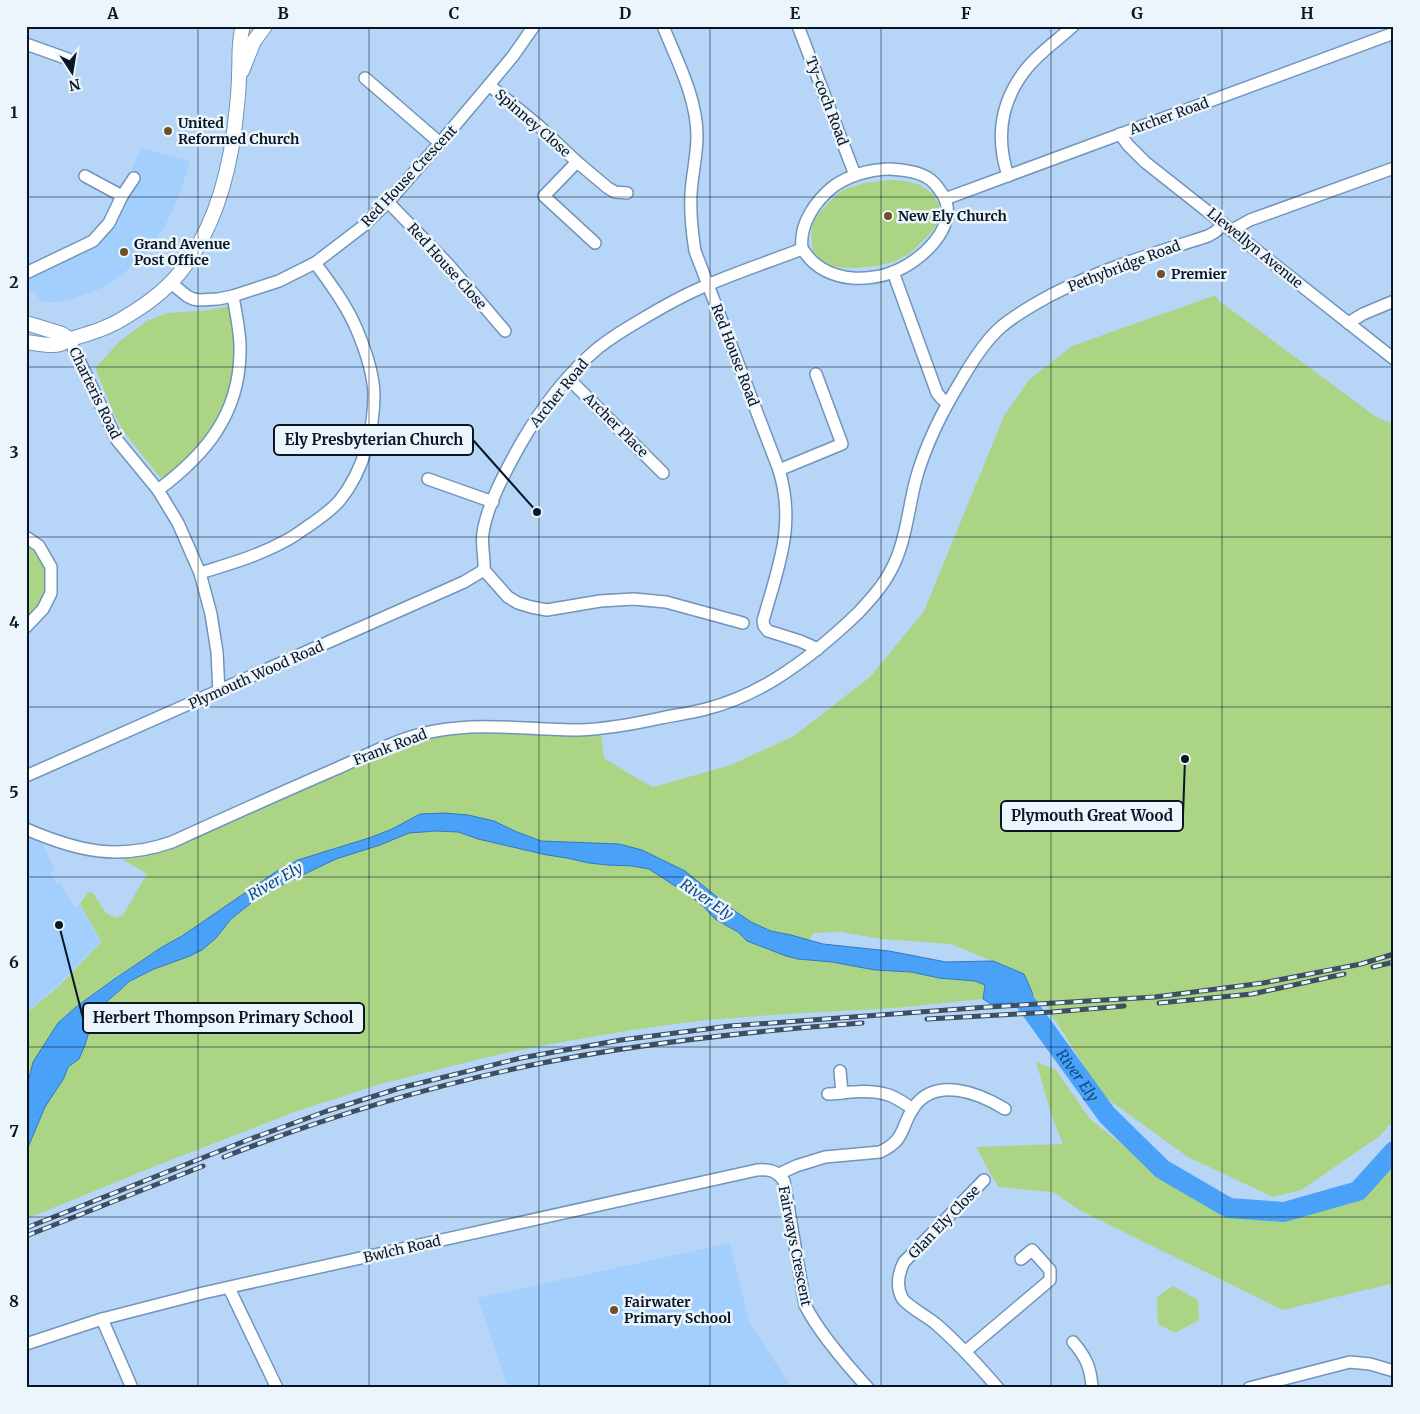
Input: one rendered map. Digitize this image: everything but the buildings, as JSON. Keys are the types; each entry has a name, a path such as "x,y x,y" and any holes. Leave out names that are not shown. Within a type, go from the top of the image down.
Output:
{"street":[{"path":"26,342 60,344 69,339 97,331 123,319 148,303 171,283 193,254 210,221 226,177 234,136 239,79 240,36 243,26"},
{"path":"239,79 254,41 264,26"},
{"name":"Red House Crescent","path":"171,283 187,296 200,300 218,299 233,296 279,280 315,263 362,228 388,202 489,85 534,26"},
{"name":"Red House Road","path":"663,26 686,82 693,108 697,136 691,194 691,223 695,251 779,470 786,497 785,536 782,554 763,621 764,626 768,631 818,649"},
{"name":"Ty-coch Road","path":"798,26 855,175"},
{"path":"1008,176 1003,157 1001,137 1003,118 1008,100 1028,66 1073,26"},
{"name":"Archer Road","path":"945,199 1394,33"},
{"path":"26,44 68,59"},
{"path":"364,78 440,143"},
{"name":"Spinney Close","path":"489,85 550,136 577,162 615,192 627,193"},
{"name":"Llewellyn Avenue","path":"1120,134 1145,162 1394,359"},
{"name":"Spinney Close","path":"577,162 544,196 595,243"},
{"name":"Pethybridge Road","path":"818,649 838,632 882,586 891,570 901,544 916,479 928,443 948,402 974,359 999,329 1017,315 1077,281 1116,266 1208,236 1228,227 1394,168"},
{"path":"888,169 912,172 928,178 937,186 945,199 947,216 937,239 916,260 893,272 854,278 827,272 809,258 802,249 809,215 821,198 835,185 855,175 874,170 888,169"},
{"path":"84,176 122,196"},
{"path":"26,272 93,241 109,223 122,196 134,178"},
{"name":"Red House Close","path":"388,202 448,264 505,331"},
{"name":"Archer Road","path":"484,570 483,534 487,518 508,466 528,430 568,378 598,348 617,334 664,306 708,284 802,249"},
{"path":"200,573 264,552 287,540 325,514 351,484 365,454 371,427 374,392 371,373 349,312 315,263"},
{"path":"893,272 937,393 948,402"},
{"path":"158,490 188,467 199,454 219,427 230,404 236,383 240,352 238,322 233,296"},
{"path":"1348,323 1363,314 1394,301"},
{"path":"26,323 62,334 69,339"},
{"name":"Charteris Road","path":"69,339 117,440 158,490 178,523 200,573 211,614 217,652 219,692"},
{"path":"779,470 842,444 816,374"},
{"name":"Archer Place","path":"568,378 663,473"},
{"path":"428,479 493,502"},
{"path":"26,537 39,546 51,567 51,593 43,609 26,627"},
{"path":"484,570 508,597 518,603 531,607 547,610 600,601 634,599 666,602 743,623"},
{"name":"Plymouth Wood Road","path":"26,776 464,582 484,570"},
{"name":"Frank Road","path":"26,829 64,843 98,852 136,851 156,848 410,737 438,730 470,726 596,729 643,722 706,709 733,700 773,680 818,649"},
{"path":"840,1071 842,1093"},
{"path":"779,1174 796,1166 825,1157 885,1150 895,1143 902,1134 913,1109 921,1100 933,1092 946,1090 975,1094 1005,1108"},
{"path":"828,1094 883,1093 892,1096 913,1109"},
{"name":"Bwlch Road","path":"26,1344 102,1319 229,1288 756,1170 769,1169 779,1174"},
{"name":"Fairways Crescent","path":"779,1174 784,1181 787,1194 804,1305 837,1352 868,1388"},
{"name":"Glan Ely Close","path":"984,1180 904,1262 899,1273 898,1287 903,1300 934,1322 966,1352 998,1388"},
{"path":"966,1352 1050,1280 1050,1270 1032,1250 1021,1259"},
{"path":"229,1288 277,1388"},
{"path":"102,1319 132,1388"},
{"path":"1073,1342 1083,1353 1088,1364 1092,1375 1092,1388"},
{"path":"1249,1388 1350,1362 1370,1364 1394,1371"}],"shaded area":[{"path":"141,148 189,161 176,204 163,229 150,248 119,277 104,287 74,298 58,302 43,302 31,290 27,292 26,279 99,243 112,227 141,176 131,170"},
{"path":"26,833 41,839 54,870 51,873 57,884 60,883 75,907 80,905 100,942 58,985 26,1012"},
{"name":"Fairwater Primary School","path":"730,1243 749,1322 792,1388 508,1388 478,1298"}],"green space":[{"path":"890,180 906,181 920,185 933,194 939,205 936,226 909,254 895,261 877,266 856,268 834,267 823,262 813,251 811,236 813,221 829,202 843,190 864,183"},
{"path":"1216,295 1218,300 1375,416 1394,425 1394,1120 1380,1136 1301,1190 1273,1197 1188,1157 1102,1095 1044,1002 1034,1002 1024,974 951,944 881,939 840,932 814,933 809,940 771,931 751,922 709,891 660,859 642,850 541,841 494,821 420,814 372,837 298,860 277,871 182,936 113,979 58,1023 33,1062 26,1090 26,1013 59,986 101,942 80,904 88,892 93,893 106,913 116,918 123,915 147,874 112,853 136,851 429,732 575,730 577,737 601,734 604,758 653,787 731,765 794,736 870,677 924,611 1004,416 1029,380 1072,346"},
{"path":"230,306 235,339 234,368 228,398 213,427 188,459 164,480 124,432 114,414 96,370 97,366 120,341 147,321 167,313 210,310"},
{"path":"26,542 42,558 48,574 45,598 26,623"},
{"path":"458,832 478,839 589,863 649,869 689,895 715,919 738,932 747,941 798,959 975,981 985,985 983,999 896,1008 706,1020 632,1030 488,1057 381,1084 297,1111 26,1219 26,1152 45,1107 64,1078 68,1067 79,1059 94,1015 103,1005 131,981 154,969 202,950 216,938 231,919 271,890 336,859 380,845 409,833"},
{"path":"1036,1062 1056,1070 1090,1119 1128,1149 1172,1179 1213,1198 1252,1220 1285,1221 1320,1204 1345,1200 1394,1160 1394,1283 1283,1310 1081,1211 1053,1192 998,1187 976,1147 1063,1144 1052,1117"},
{"path":"1173,1286 1198,1300 1199,1320 1175,1333 1158,1324 1157,1297"}],"water":[{"path":"420,814 468,815 494,821 541,841 619,844 642,850 685,871 732,909 751,922 771,931 823,944 889,951 946,962 993,961 1024,974 1034,1002 991,1004 983,999 985,985 975,981 939,978 911,972 875,970 786,956 747,941 738,932 715,919 689,895 649,869 589,863 547,855 478,839 458,832 409,833 380,845 336,859 271,890 231,919 216,938 202,950 154,969 130,981 94,1015 79,1059 68,1067 64,1078 45,1107 26,1152 26,1090 33,1062 58,1023 76,1007 113,980 182,936 277,871 298,860 372,837"}],"waterway":[{"name":"River Ely","path":"1010,981 1107,1115 1162,1169 1229,1208 1284,1212 1358,1191 1394,1151"}],"railway":[{"path":"26,1228 250,1139 327,1111 400,1088 521,1058 621,1040 730,1026 1155,997 1263,983 1361,964 1394,954"},
{"path":"1373,967 1394,962"},
{"path":"1159,1003 1252,994 1344,974"},
{"path":"927,1019 1124,1006"},
{"path":"224,1157 299,1129 415,1093 532,1065 614,1050 696,1039 862,1023"},
{"path":"26,1236 203,1166"}],"place":[{"name":"United Reformed Church","path":"168,131"},
{"name":"New Ely Church","path":"888,216"},
{"name":"Grand Avenue Post Office","path":"124,252"},
{"name":"Premier","path":"1161,274"},
{"name":"Ely Presbyterian Church","path":"537,512"},
{"name":"Plymouth Great Wood","path":"1185,759"},
{"name":"Herbert Thompson Primary School","path":"59,925"},
{"name":"Fairwater Primary School","path":"614,1310"}]}
